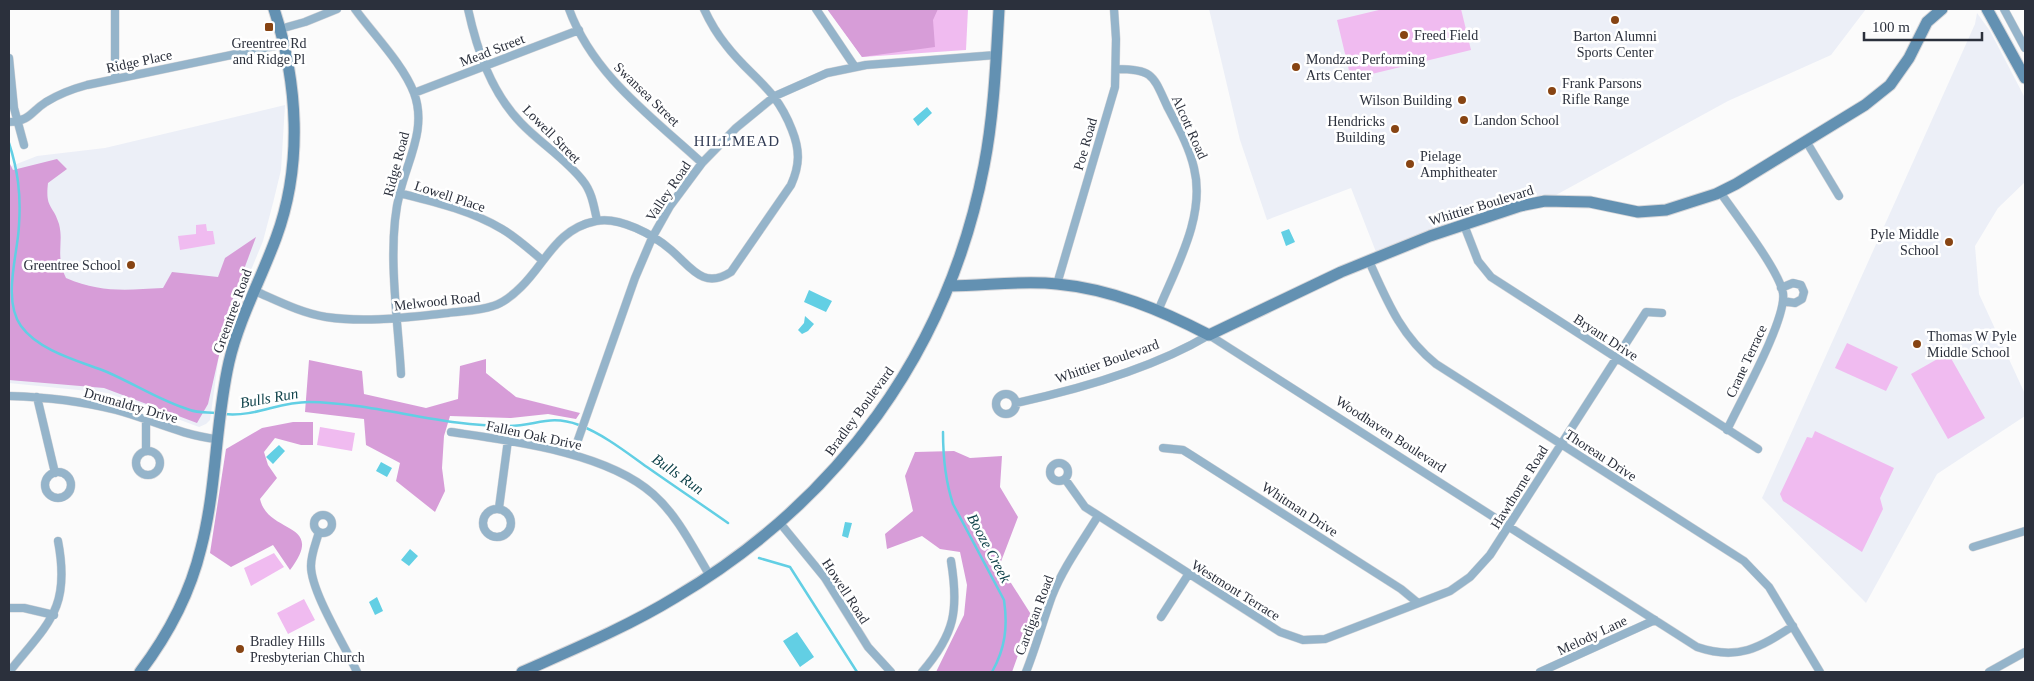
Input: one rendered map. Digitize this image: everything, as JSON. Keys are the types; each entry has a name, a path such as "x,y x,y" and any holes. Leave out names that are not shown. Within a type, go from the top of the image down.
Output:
{"street":[{"path":"115,9 115,78"},
{"name":"Greentree Road","path":"140,672 177,614 197,565 208,511 221,406 233,347 282,219 293,163 294,119 284,44 274,9"},
{"path":"280,29 305,22 337,9"},
{"name":"Ridge Road","path":"355,9 406,77 414,93 419,125 399,193 394,245 401,374"},
{"name":"Lowell Street","path":"468,9 484,67 520,122 583,181 592,198 597,220"},
{"name":"Swansea Street","path":"569,9 593,56 614,83 702,163"},
{"name":"Melwood Road","path":"255,291 291,307 326,316 361,320 398,318 492,306 504,301 522,286 542,260 572,231 597,220 621,221 670,249 701,277 717,278 731,272 791,185 796,173 799,155 785,112 775,96 727,46 704,9"},
{"path":"816,9 855,66"},
{"name":"Bradley Boulevard","path":"522,672 642,616 710,576 780,523 834,470 876,418 916,355 949,286 969,227 984,167 992,109 999,9"},
{"name":"Poe Road","path":"1057,284 1115,87 1114,9"},
{"name":"Whittier Boulevard","path":"1016,404 1095,382 1168,356 1230,324 1369,261 1464,225 1545,201 1590,202 1638,212 1666,210 1720,192 1865,105 1890,85 1909,58 1927,22 1942,9"},
{"path":"1987,9 2025,78"},
{"path":"2004,9 2025,48"},
{"name":"Mead Street","path":"414,93 579,30"},
{"name":"Ridge Place","path":"13,122 27,120 45,103 65,91 115,78 284,44"},
{"name":"Valley Road","path":"573,454 635,278 652,238 670,206 702,163 736,128 775,96 816,76 855,66 996,55"},
{"path":"9,58 13,122 24,145"},
{"name":"Alcott Road","path":"1116,69 1139,69 1153,77 1189,150 1195,169 1195,215 1158,311"},
{"path":"1806,141 1839,196"},
{"name":"Crane Terrace","path":"1720,192 1774,273 1781,288 1783,301 1780,318 1727,430"},
{"name":"Lowell Place","path":"399,193 478,216 503,230 542,260"},
{"name":"Bryant Drive","path":"1464,225 1478,261 1491,277 1758,449"},
{"name":"Thoreau Drive","path":"1369,261 1394,316 1419,351 1436,364 1744,561 1769,587 1820,672"},
{"path":"1781,288 1793,283 1800,285 1804,292 1802,299 1795,303 1783,301"},
{"name":"Woodhaven Boulevard","path":"949,286 1057,284 1107,293 1158,311 1208,336 1697,647 1726,653 1755,649 1793,626"},
{"name":"Hawthorne Road","path":"1418,603 1450,590 1470,577 1490,555 1646,312 1662,312"},
{"name":"Drumaldry Drive","path":"9,396 36,397 86,404 146,419 188,434 216,439"},
{"path":"36,397 55,473"},
{"path":"146,419 146,451"},
{"name":"Fallen Oak Drive","path":"451,432 508,440 573,454 628,477 654,495 673,516 710,576"},
{"path":"499,508 508,440"},
{"name":"Whitman Drive","path":"1163,448 1182,450 1191,455 1401,589 1418,603"},
{"name":"Westmont Terrace","path":"1065,479 1085,507 1188,575 1280,632 1303,640 1325,639 1418,603"},
{"name":"Cardigan Road","path":"1026,672 1037,645 1052,596 1066,568 1098,516"},
{"name":"Howell Road","path":"780,523 825,578 868,647 891,672"},
{"path":"319,532 312,556 312,578 318,596 357,672"},
{"path":"1973,547 2025,532"},
{"path":"9,672 54,615 59,603 62,583 62,562 58,541"},
{"path":"922,672 939,653 951,626 956,592 951,561"},
{"path":"1161,617 1188,575"},
{"path":"9,608 24,608 54,615"},
{"name":"Melody Lane","path":"1540,672 1654,620"},
{"path":"1989,672 2025,652"}],"shaded area":[{"path":"827,9 938,9 933,20 935,47 862,57"},
{"path":"828,9 968,9 966,50 862,57"},
{"name":"Landon School","path":"1209,9 1866,9 1831,55 1728,101 1545,201 1378,257 1351,188 1267,220 1240,140"},
{"name":"Freed Field","path":"1383,9 1461,9 1471,50 1351,79 1337,20"},
{"name":"Thomas W Pyle Middle School","path":"1977,13 1990,31 2025,98 2025,182 1998,208 1975,246 1979,294 2025,394 2025,416 1937,474 1866,603 1762,498 1975,24"},
{"name":"Greentree School","path":"285,105 281,170 263,241 228,326 219,355 210,420 199,427 108,393 9,383 9,167 37,156 105,148"},
{"path":"57,159 67,169 48,183 47,191 50,206 59,224 61,237 60,256 66,278 91,286 125,290 163,288 172,272 218,277 225,258 256,237 230,307 208,404 197,423 104,388 9,380 9,162 13,170"},
{"path":"206,224 207,231 213,231 215,244 180,250 178,236 196,234 196,225"},
{"path":"1847,343 1898,367 1886,391 1835,368"},
{"path":"1948,353 1985,418 1948,439 1911,374"},
{"path":"486,359 486,373 516,397 580,413 576,419 548,414 511,418 450,416 444,436 442,468 445,491 435,512 396,481 400,463 366,445 364,419 305,412 309,360 362,371 364,394 426,408 458,399 460,366"},
{"path":"293,422 313,422 313,445 301,445 275,438 264,452 268,465 277,478 260,499 265,510 273,518 299,535 302,543 300,554 290,570 273,545 231,567 210,553 226,449 262,428"},
{"path":"320,427 355,433 352,451 317,445"},
{"path":"1815,431 1894,468 1880,498 1883,509 1862,552 1783,501 1780,494 1807,437 1812,438"},
{"path":"954,451 970,458 1002,456 1000,487 1018,517 997,572 1011,583 1032,616 1012,672 936,672 964,615 967,585 960,552 940,549 922,536 887,549 885,534 913,511 905,476 915,452"},
{"path":"274,553 284,567 251,586 244,568"},
{"path":"304,599 315,620 288,634 277,613"}],"water":[{"path":"927,107 932,113 918,126 913,119"},
{"path":"1289,229 1295,242 1286,246 1281,232"},
{"path":"809,290 832,301 826,312 804,302"},
{"path":"805,316 814,324 808,331 802,334 798,330 804,323"},
{"path":"279,445 285,451 273,464 266,457"},
{"path":"381,462 392,468 387,477 376,471"},
{"path":"845,522 852,523 848,538 842,536"},
{"path":"410,549 418,556 409,566 401,560"},
{"path":"377,597 383,611 375,615 369,602"},
{"path":"797,632 814,657 800,667 783,641"}],"waterway":[{"name":"Bulls Run","path":"9,143 17,173 20,203 12,290 15,315 21,326 38,342 60,354 107,372 179,406 196,412 216,413"},
{"name":"Bulls Run","path":"224,414 257,412 287,404 309,402 359,406 459,423 484,425 519,426 551,420 568,422 579,425 606,438 728,523"},
{"name":"Booze Creek","path":"943,432 945,468 953,504 1004,600 1006,619 1003,646 992,672"},
{"name":"Bulls Run","path":"759,558 790,567 857,672"}],"place":[{"name":"Barton Alumni Sports Center","path":"1615,20"},
{"name":"Greentree Rd and Ridge Pl","path":"269,27"},
{"name":"Freed Field","path":"1404,35"},
{"name":"Mondzac Performing Arts Center","path":"1296,67"},
{"name":"Frank Parsons Rifle Range","path":"1552,91"},
{"name":"Wilson Building","path":"1462,100"},
{"name":"Landon School","path":"1464,120"},
{"name":"Hendricks Building","path":"1395,129"},
{"name":"Pielage Amphitheater","path":"1410,164"},
{"name":"Pyle Middle School","path":"1949,242"},
{"name":"Greentree School","path":"131,265"},
{"name":"Thomas W Pyle Middle School","path":"1917,344"},
{"name":"Bradley Hills Presbyterian Church","path":"240,649"}],"district":[{"name":"HILLMEAD","path":"737,141"}]}
